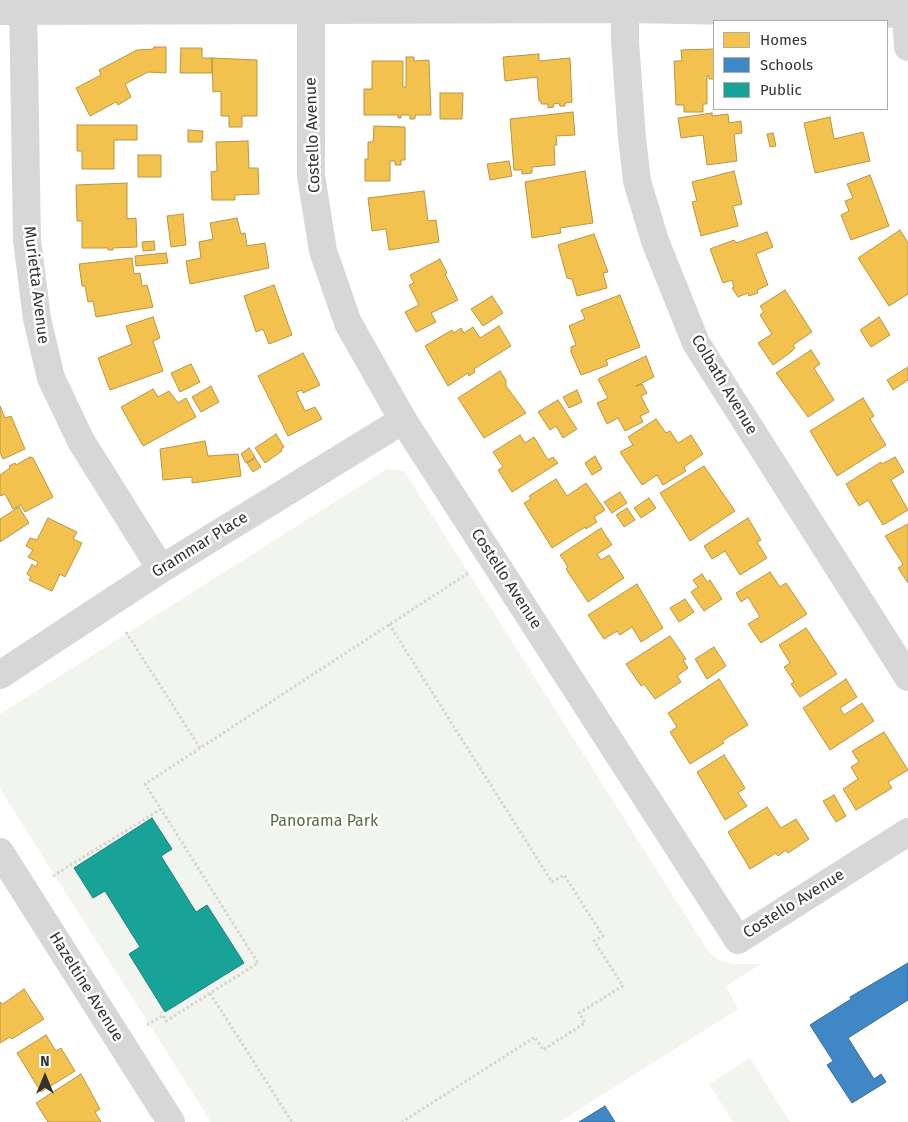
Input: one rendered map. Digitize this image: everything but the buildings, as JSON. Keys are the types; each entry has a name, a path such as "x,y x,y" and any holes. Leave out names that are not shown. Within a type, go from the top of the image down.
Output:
{"street":[{"path":"16,7 625,4 906,10 908,47"},
{"name":"Colbath Avenue","path":"625,4 624,41 637,181 654,241 696,343 908,677"},
{"name":"Costello Avenue","path":"311,5 311,176 323,251 348,323 403,420 738,940 908,832"},
{"name":"Murietta Avenue","path":"16,7 27,240 36,319 49,370 81,441 161,569"},
{"name":"Grammar Place","path":"0,675 161,569 403,420"},
{"name":"Hazeltine Avenue","path":"0,852 171,1122"}],"path":[{"path":"147,1025 163,1015 166,1020 258,963 145,784 470,572"},
{"path":"389,624 552,882 564,875 603,936 594,941 622,986 579,1013 585,1023 544,1050 535,1037 402,1122"},
{"path":"126,632 200,748"},
{"path":"53,876 161,809"},
{"path":"210,993 292,1122"}],"green space":[{"name":"Panorama Park","path":"387,469 404,471 710,954 719,960 732,964 761,964 726,986 738,1009 559,1122 211,1122 0,789 0,714"},
{"path":"750,1058 790,1122 733,1122 709,1084"}]}
